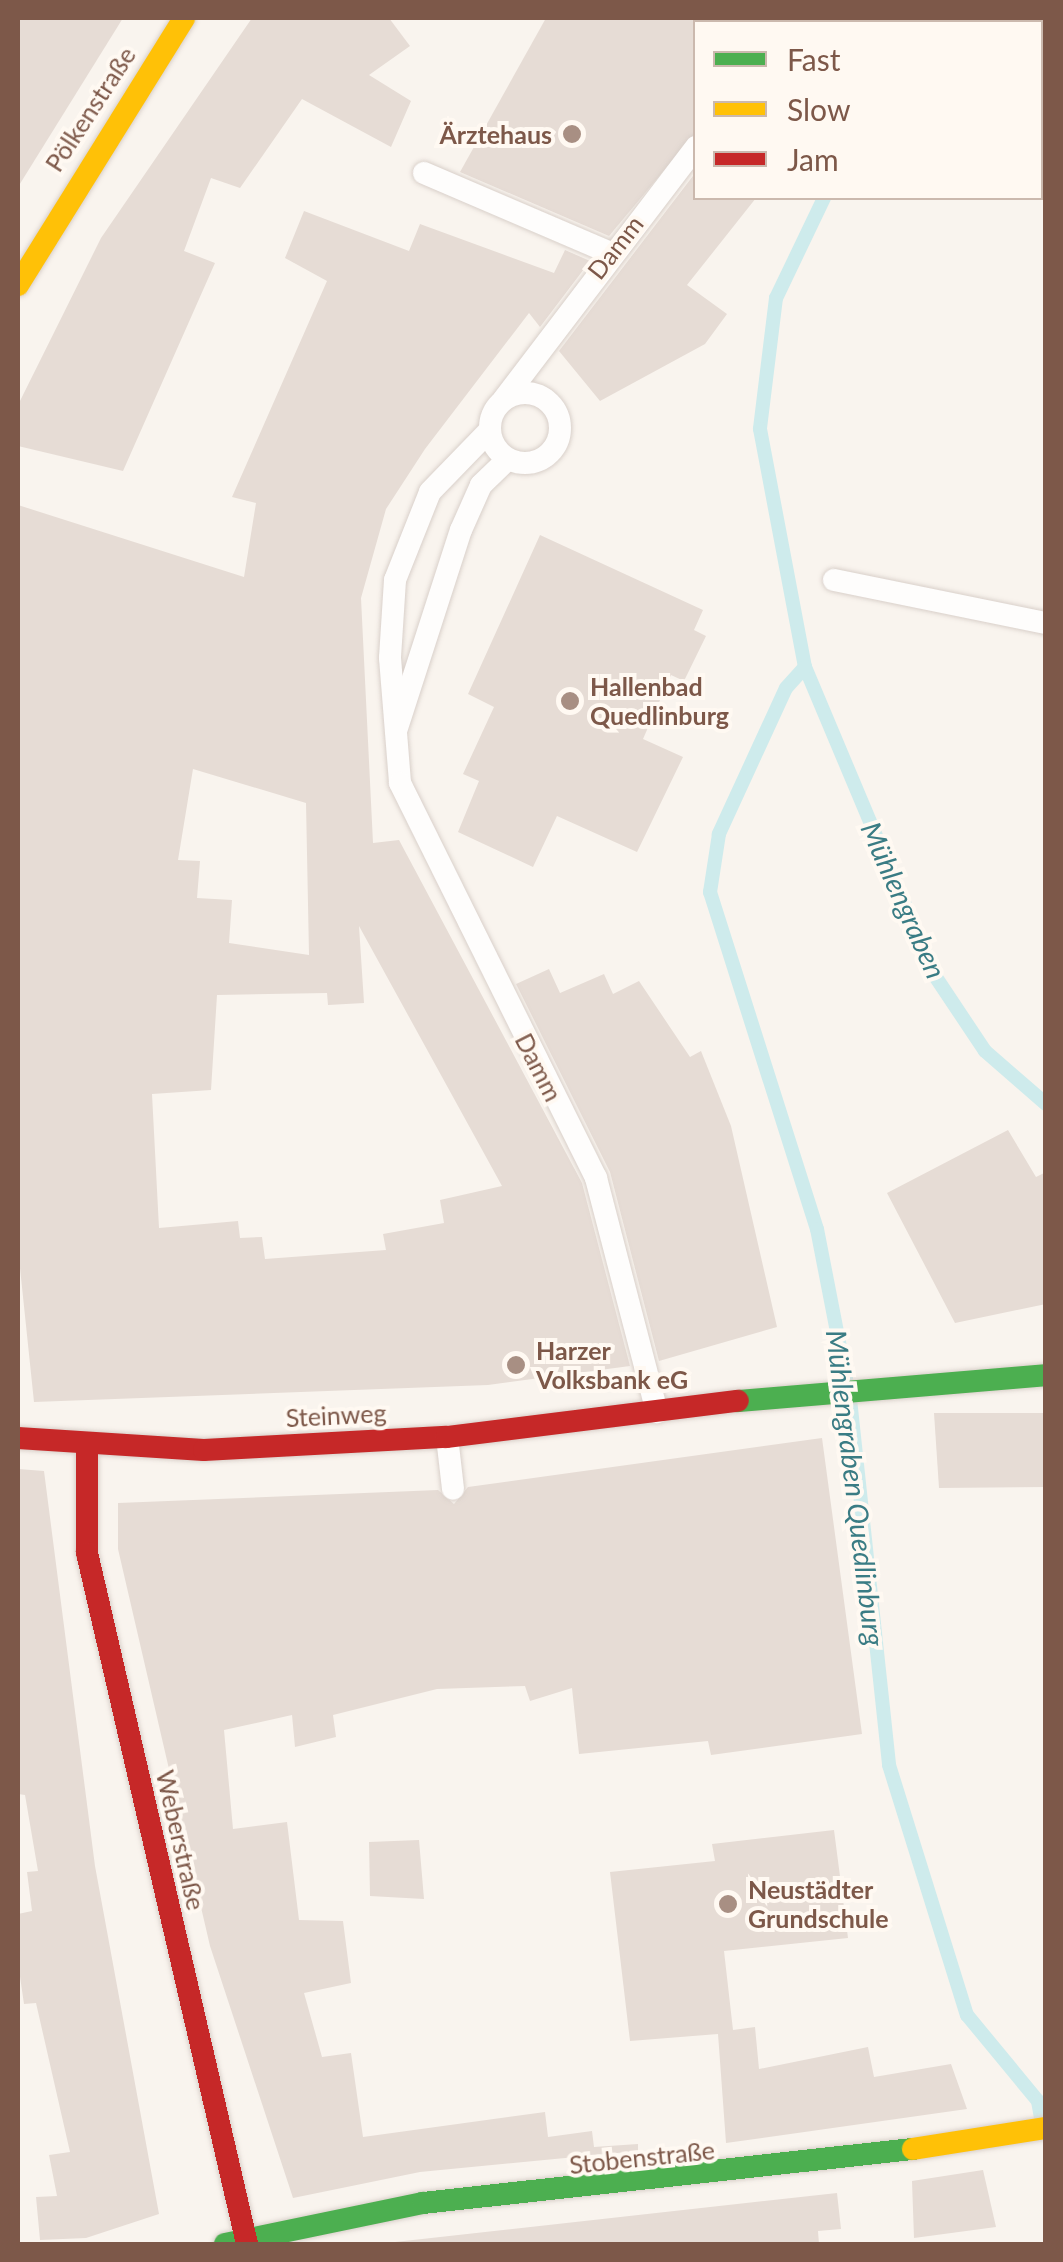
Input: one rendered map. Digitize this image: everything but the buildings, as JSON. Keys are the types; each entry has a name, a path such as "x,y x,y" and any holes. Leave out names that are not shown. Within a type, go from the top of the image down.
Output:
{"street":[{"name":"Pölkenstraße","path":"18,285 184,18"},
{"name":"Steinweg","path":"18,1438 87,1446 204,1450 447,1437 819,1390 1046,1376"},
{"name":"Weberstraße","path":"87,1446 87,1553 239,2243"},
{"name":"Stobenstraße","path":"239,2243 423,2203 630,2187 1046,2128"}],"lane":[{"name":"Damm","path":"504,399 608,252 693,151"},
{"path":"424,172 608,252"},
{"path":"538,394 560,420 550,454 508,459 490,430 504,399 538,394"},
{"name":"Damm","path":"490,430 430,492 403,554 389,630 395,735 413,822 596,1178 657,1412"},
{"name":"Damm","path":"395,735 462,530 481,485 508,459"},
{"path":"834,580 1046,623"},
{"path":"447,1437 453,1489"}],"waterway":[{"name":"Mühlengraben","path":"823,200 776,298 760,429 805,667 935,976 985,1051 1046,1104"},
{"path":"805,667 786,688 719,834 710,892 817,1229 846,1378"},
{"name":"Mühlengraben Quedlinburg","path":"850,1399 889,1765 967,2015 1038,2101 1041,2118"}],"traffic: fast":[{"path":"738,1401 1046,1375"},
{"path":"225,2244 423,2203 913,2149"}],"traffic: slow":[{"path":"18,285 184,18"},
{"path":"913,2149 1046,2128"}],"traffic: jam":[{"path":"18,1438 204,1450 447,1437 738,1401"},
{"path":"87,1445 87,1553 247,2244"}],"place":[{"name":"Ärztehaus","path":"572,134"},
{"name":"Hallenbad Quedlinburg","path":"570,701"},
{"name":"Harzer Volksbank eG","path":"516,1365"},
{"name":"Neustädter Grundschule","path":"728,1904"}]}
